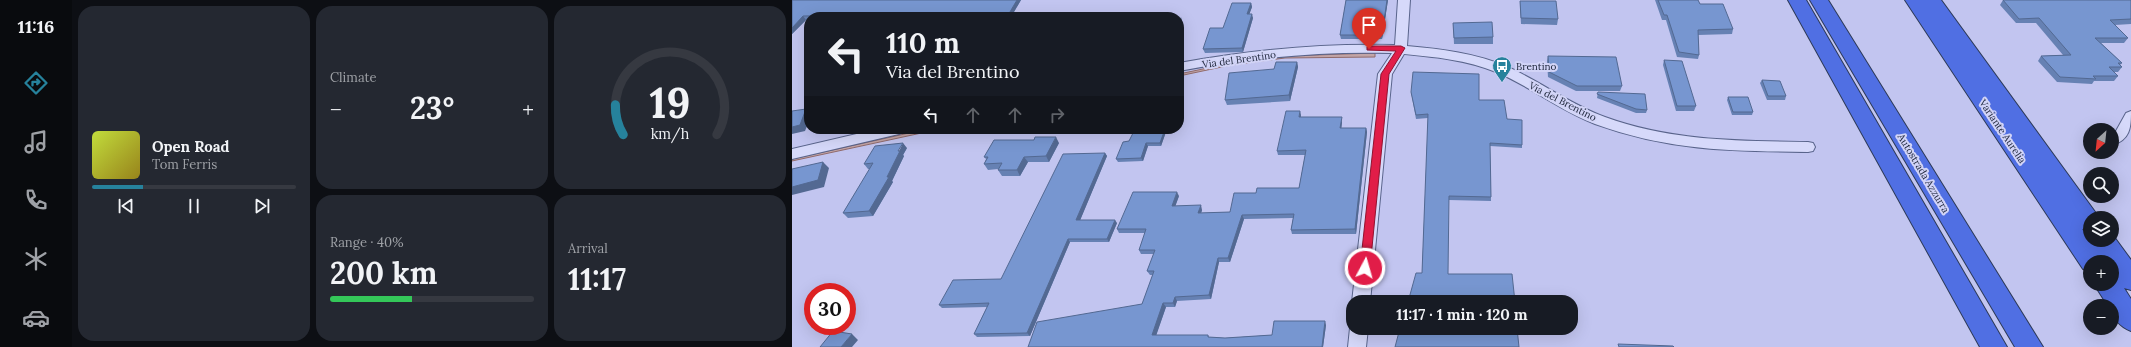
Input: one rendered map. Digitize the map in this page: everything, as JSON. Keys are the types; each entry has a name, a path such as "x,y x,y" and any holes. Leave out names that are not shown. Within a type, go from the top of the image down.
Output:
{"highway":[{"path":"1797,0 1994,347"},
{"name":"Autostrada Azzurra","path":"1818,0 2030,347"},
{"name":"Variante Aurelia","path":"1914,0 2087,255"},
{"name":"Variante Aurelia","path":"1932,0 2083,212"},
{"path":"2108,247 2131,280"},
{"path":"2112,291 2131,320"}],"street":[{"path":"1362,295 1385,74 1401,48 1404,0"},
{"name":"Via del Brentino","path":"1184,66 1277,53 1401,48 1468,58 1503,69 1542,92 1598,119 1646,135 1708,144 1808,147"},
{"path":"2119,135 2131,116"},
{"path":"792,154 877,134"},
{"path":"1357,347 1358,335"}],"shaded area":[{"path":"1375,53 1375,57 1285,58 1231,65 1184,75 1184,73 1236,62 1286,56"},
{"path":"904,134 917,134 792,161 792,159"}],"building":[{"path":"792,0 1017,0 1010,12 804,12 804,16 792,28"},
{"path":"1346,0 1387,0 1382,35 1340,35"},
{"path":"1658,0 1698,0 1700,4 1723,4 1733,29 1698,30 1699,55 1679,52 1667,15 1664,15"},
{"path":"2003,0 2131,0 2131,19 2110,20 2128,38 2095,38 2122,63 2118,63 2122,67 2109,67 2118,76 2093,76 2096,79 2060,77 2041,56 2071,55 2039,18 2019,19"},
{"path":"1520,1 1556,1 1558,19 1521,18"},
{"path":"1232,3 1251,3 1247,14 1252,14 1242,48 1203,49 1210,28 1223,28"},
{"path":"1492,22 1493,37 1454,38 1453,23"},
{"path":"1548,56 1616,57 1622,86 1577,86 1549,72"},
{"path":"1664,60 1682,61 1696,106 1677,106"},
{"path":"1276,62 1297,62 1289,95 1225,100 1229,73 1274,69"},
{"path":"1413,72 1479,74 1479,100 1504,100 1507,119 1522,120 1522,145 1490,143 1491,197 1449,196 1448,274 1512,274 1514,295 1410,295 1416,273 1422,273 1428,114 1416,115 1411,92"},
{"path":"1762,80 1780,81 1786,96 1768,96"},
{"path":"1598,92 1645,94 1647,110 1636,109 1597,94"},
{"path":"1728,97 1748,97 1753,112 1733,112"},
{"path":"804,109 804,114 800,125 792,127 792,111"},
{"path":"1286,111 1300,111 1299,117 1342,117 1340,128 1366,128 1355,229 1291,230 1294,214 1242,215 1228,258 1218,258 1209,295 1175,297 1173,303 1163,303 1152,335 1208,335 1208,337 1225,338 1272,335 1274,321 1325,321 1322,347 1028,347 1037,322 1142,304 1154,271 1147,271 1155,250 1139,250 1146,229 1117,229 1133,192 1177,192 1172,206 1201,205 1198,213 1230,212 1234,193 1256,193 1257,188 1299,188 1306,150 1277,151"},
{"path":"1132,134 1163,134 1160,143 1146,143 1141,158 1116,159 1123,142 1129,141"},
{"path":"1035,137 1056,137 1046,156 1024,157 1017,170 998,170 1002,163 984,164 988,157 984,157 994,140 1034,140"},
{"path":"903,143 887,177 889,177 869,211 843,213 873,163 864,164 875,146"},
{"path":"1105,153 1076,220 1115,220 1107,239 1068,239 1027,333 974,334 989,303 939,305 953,280 1001,279 1063,154"},
{"path":"823,162 818,180 792,187 792,169"},
{"path":"830,335 851,335 841,347 820,347"},
{"path":"1398,335 1518,335 1519,347 1395,347"},
{"path":"1618,344 1673,346 1674,347 1619,347"}],"place":[{"name":"Brentino","path":"1502,83"}],"route":[{"path":"1365,268 1385,74 1401,48 1369,49"}]}
